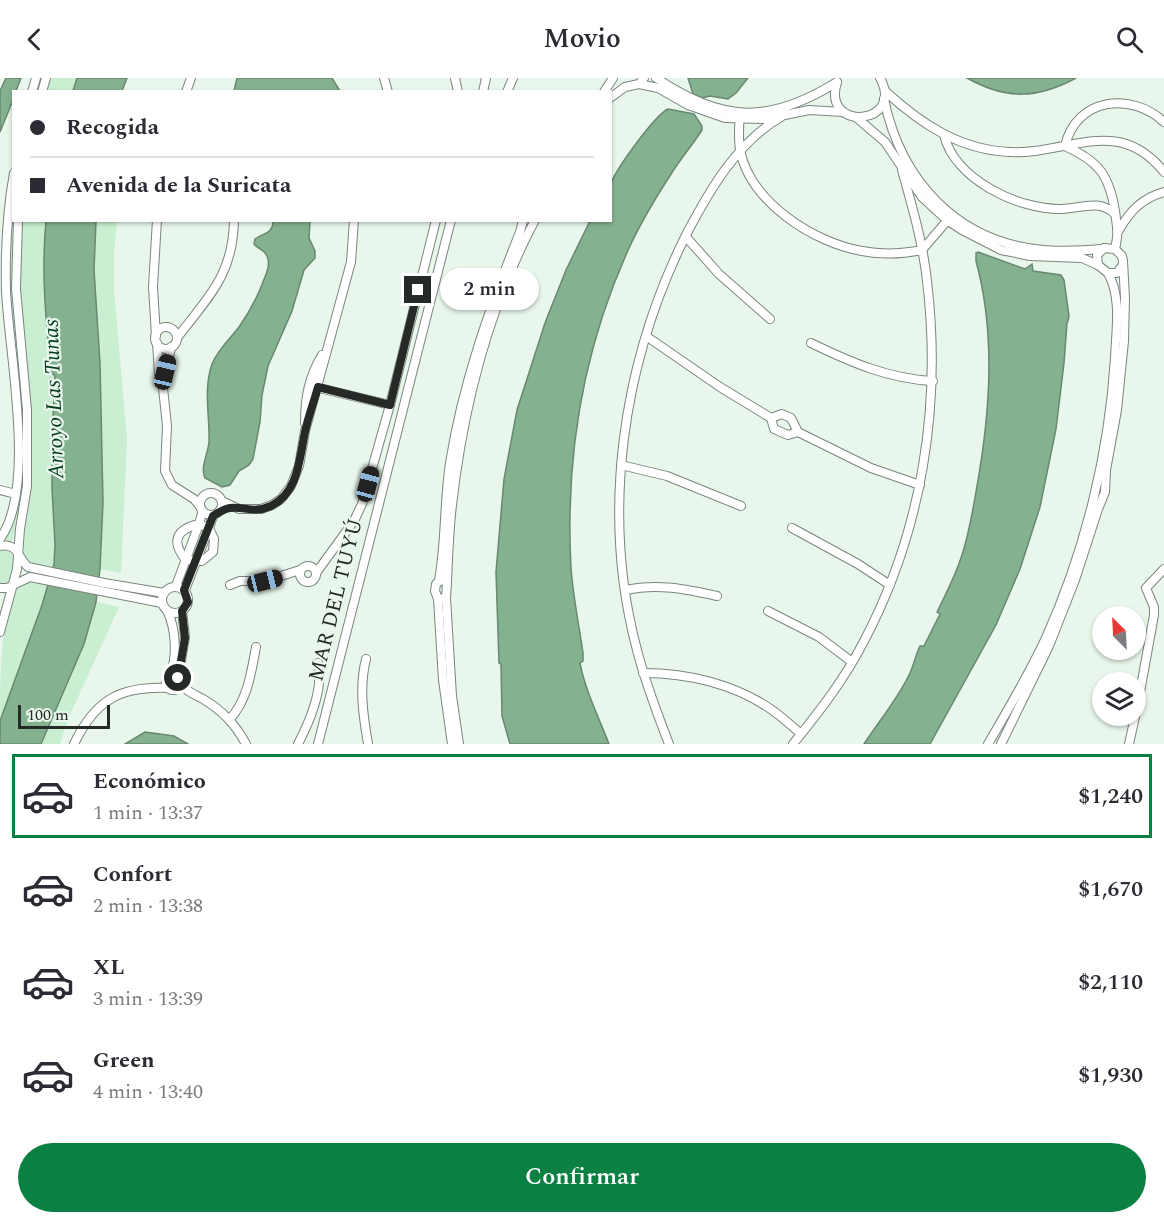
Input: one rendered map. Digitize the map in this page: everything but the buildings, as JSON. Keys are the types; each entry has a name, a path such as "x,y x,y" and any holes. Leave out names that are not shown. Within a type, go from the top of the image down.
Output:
{"street":[{"path":"606,90 615,78 625,87"},
{"path":"656,78 693,100 740,116 781,117 809,110 843,112 857,118 885,142 922,197 975,238 1001,250 1030,256 1082,258 1098,265 1108,273 1117,301 1120,341"},
{"path":"612,97 625,87 641,81 701,111 725,118 793,105 815,96 838,80"},
{"path":"838,80 835,98 843,112"},
{"path":"857,118 864,118 877,112 884,86"},
{"path":"884,86 916,118 944,135 977,147 1010,152 1042,150 1092,140 1121,143 1148,157 1164,172"},
{"path":"884,86 892,131 908,166 950,218 978,232 1027,248 1057,251 1104,248 1115,249 1122,256 1125,297 1105,492 1072,579 1002,742"},
{"path":"1065,146 1068,134 1075,123 1082,116 1103,105 1133,104 1150,111 1164,122"},
{"path":"740,116 740,150 754,181 764,195 807,232 861,251 898,254 922,250 950,218"},
{"path":"669,744 636,648 626,590 621,524 621,465 630,397 646,336 669,270 707,198 740,150 755,134 781,117"},
{"path":"944,135 952,152 966,169 992,190 1004,196 1033,205 1062,209 1094,205 1109,209 1115,214"},
{"path":"1065,146 1087,157 1099,168 1109,183 1119,230"},
{"path":"793,744 820,712 863,645 890,585 908,533 920,485 928,439 933,381 930,316 922,250 902,170"},
{"path":"0,539 10,520 16,494 18,432 6,289 8,222 12,189"},
{"path":"1115,249 1119,230 1127,216 1141,202 1164,192"},
{"path":"0,632 17,569 27,486 27,410 16,289 18,222"},
{"path":"157,222 154,316 159,374 163,388 167,426 165,471 172,485 187,494 201,509 216,514 232,507"},
{"path":"163,388 171,347 204,304 225,270 232,242 234,222"},
{"path":"187,494 203,496 214,494 232,507 249,510 272,505 287,493 296,477 305,431 351,262 355,222"},
{"path":"282,576 311,581 358,514 390,405 436,222"},
{"name":"MAR DEL TUYÚ","path":"318,744 449,222"},
{"path":"452,744 444,695 442,598 446,534 457,443 478,358 522,223 527,227 533,223"},
{"path":"508,271 533,223"},
{"path":"686,237 719,274 770,319"},
{"path":"1098,265 1097,255 1104,248"},
{"path":"1108,273 1117,273 1122,266"},
{"path":"154,316 175,332 177,338"},
{"path":"156,340 158,331 186,325"},
{"path":"646,336 720,387 771,418 774,429 779,432 788,435 798,432 871,468 920,485"},
{"path":"156,340 165,348 171,347"},
{"path":"811,343 845,360 897,378 933,381"},
{"path":"305,431 308,385 327,347"},
{"path":"308,385 390,405"},
{"path":"1072,579 1114,410"},
{"path":"771,418 776,415 787,415 794,421 798,432"},
{"path":"621,465 667,476 741,506"},
{"path":"1096,482 1106,481"},
{"path":"0,490 16,494"},
{"path":"1093,494 1097,499 1102,499"},
{"path":"176,586 199,524 203,496"},
{"path":"103,587 165,607 176,613 182,611 188,602 184,590 222,501"},
{"path":"199,524 209,528 214,539 213,552 208,558 195,562 186,560 177,547 177,539 185,528 199,524"},
{"path":"792,528 858,564 890,585"},
{"path":"0,546 8,544 18,552 28,567 43,575 103,587 164,593"},
{"path":"230,585 240,581 265,581 282,576 304,568 332,549"},
{"path":"304,568 314,568 316,573"},
{"path":"304,568 301,578 304,581"},
{"path":"1129,744 1154,615 1154,607 1146,588 1164,569"},
{"path":"0,588 30,577 43,575"},
{"path":"442,598 435,588 443,581"},
{"path":"173,682 174,644 164,593 176,586 184,590"},
{"path":"626,590 649,586 668,587 717,596"},
{"path":"173,682 185,642 182,611"},
{"path":"768,611 819,637 852,662"},
{"path":"174,644 185,642"},
{"path":"444,644 459,744"},
{"path":"230,719 239,710 244,698 256,647"},
{"path":"366,659 361,678 368,744"},
{"path":"988,744 1039,659"},
{"path":"298,744 308,725 315,698 320,677 318,663"},
{"path":"644,673 684,676 739,692 772,710 801,734"},
{"path":"74,744 83,724 100,706 130,690 151,688 162,683 173,682 211,704 230,719 246,744"},
{"path":"994,734 1001,736 1002,742"}],"shaded area":[{"path":"49,78 77,78 73,90 46,90"},
{"path":"12,222 15,222 14,311 24,404 24,491 12,541 2,539 13,518 22,462 10,298"},
{"path":"21,222 46,222 44,259 47,334 51,372 55,376 52,497 56,538 52,569 28,562 20,549 32,464 19,282"},
{"path":"96,222 117,222 114,290 127,439 121,573 100,569 103,502 100,363 94,270"},
{"path":"0,549 10,553 14,567 8,582 0,586"},
{"path":"34,580 49,583 0,721 2,653 9,604 14,588"},
{"path":"96,602 119,607 69,717 60,744 41,744 84,644"}],"water":[{"path":"6,78 21,78 16,90 12,90 12,102 0,132 0,91"},
{"path":"77,78 127,78 122,90 73,90"},
{"path":"237,78 332,78 339,90 234,90"},
{"path":"688,78 748,78 728,99 710,96 702,98 693,94"},
{"path":"967,78 1076,78 1048,90 1022,94 995,90"},
{"path":"668,109 694,114 702,130 645,217 614,285 589,363 581,403 571,485 571,568 583,653 583,661 580,663 589,694 609,744 510,744 502,716 496,572 504,479 517,410 545,323 566,270 590,222 612,222 612,181 645,132"},
{"name":"Arroyo Las Tunas","path":"46,222 96,222 94,270 100,363 103,502 100,569 96,602 84,644 41,744 0,744 0,721 42,605 54,564 52,440 55,376 51,372 47,334 44,259"},
{"path":"273,222 310,222 309,238 315,251 315,258 304,270 292,311 268,366 253,459 249,465 239,471 230,485 222,487 205,478 204,474 209,442 207,393 209,374 217,354 243,322 261,288 268,269 268,259 265,252 254,244 255,239 269,231"},
{"path":"978,252 1025,269 1032,264 1033,271 1061,275 1064,280 1069,316 1056,429 1040,507 1020,569 996,625 930,744 864,744 903,686 920,646 924,646 940,614 937,612 956,572 969,531 982,458 989,374 986,317 976,261"},
{"path":"145,732 174,736 188,744 125,744"}],"route":[{"path":"178,678 185,638 182,611 188,602 184,590 213,516 232,507 249,510 261,509 272,505 287,493 296,477 305,431 318,387 390,405 418,290"}]}
